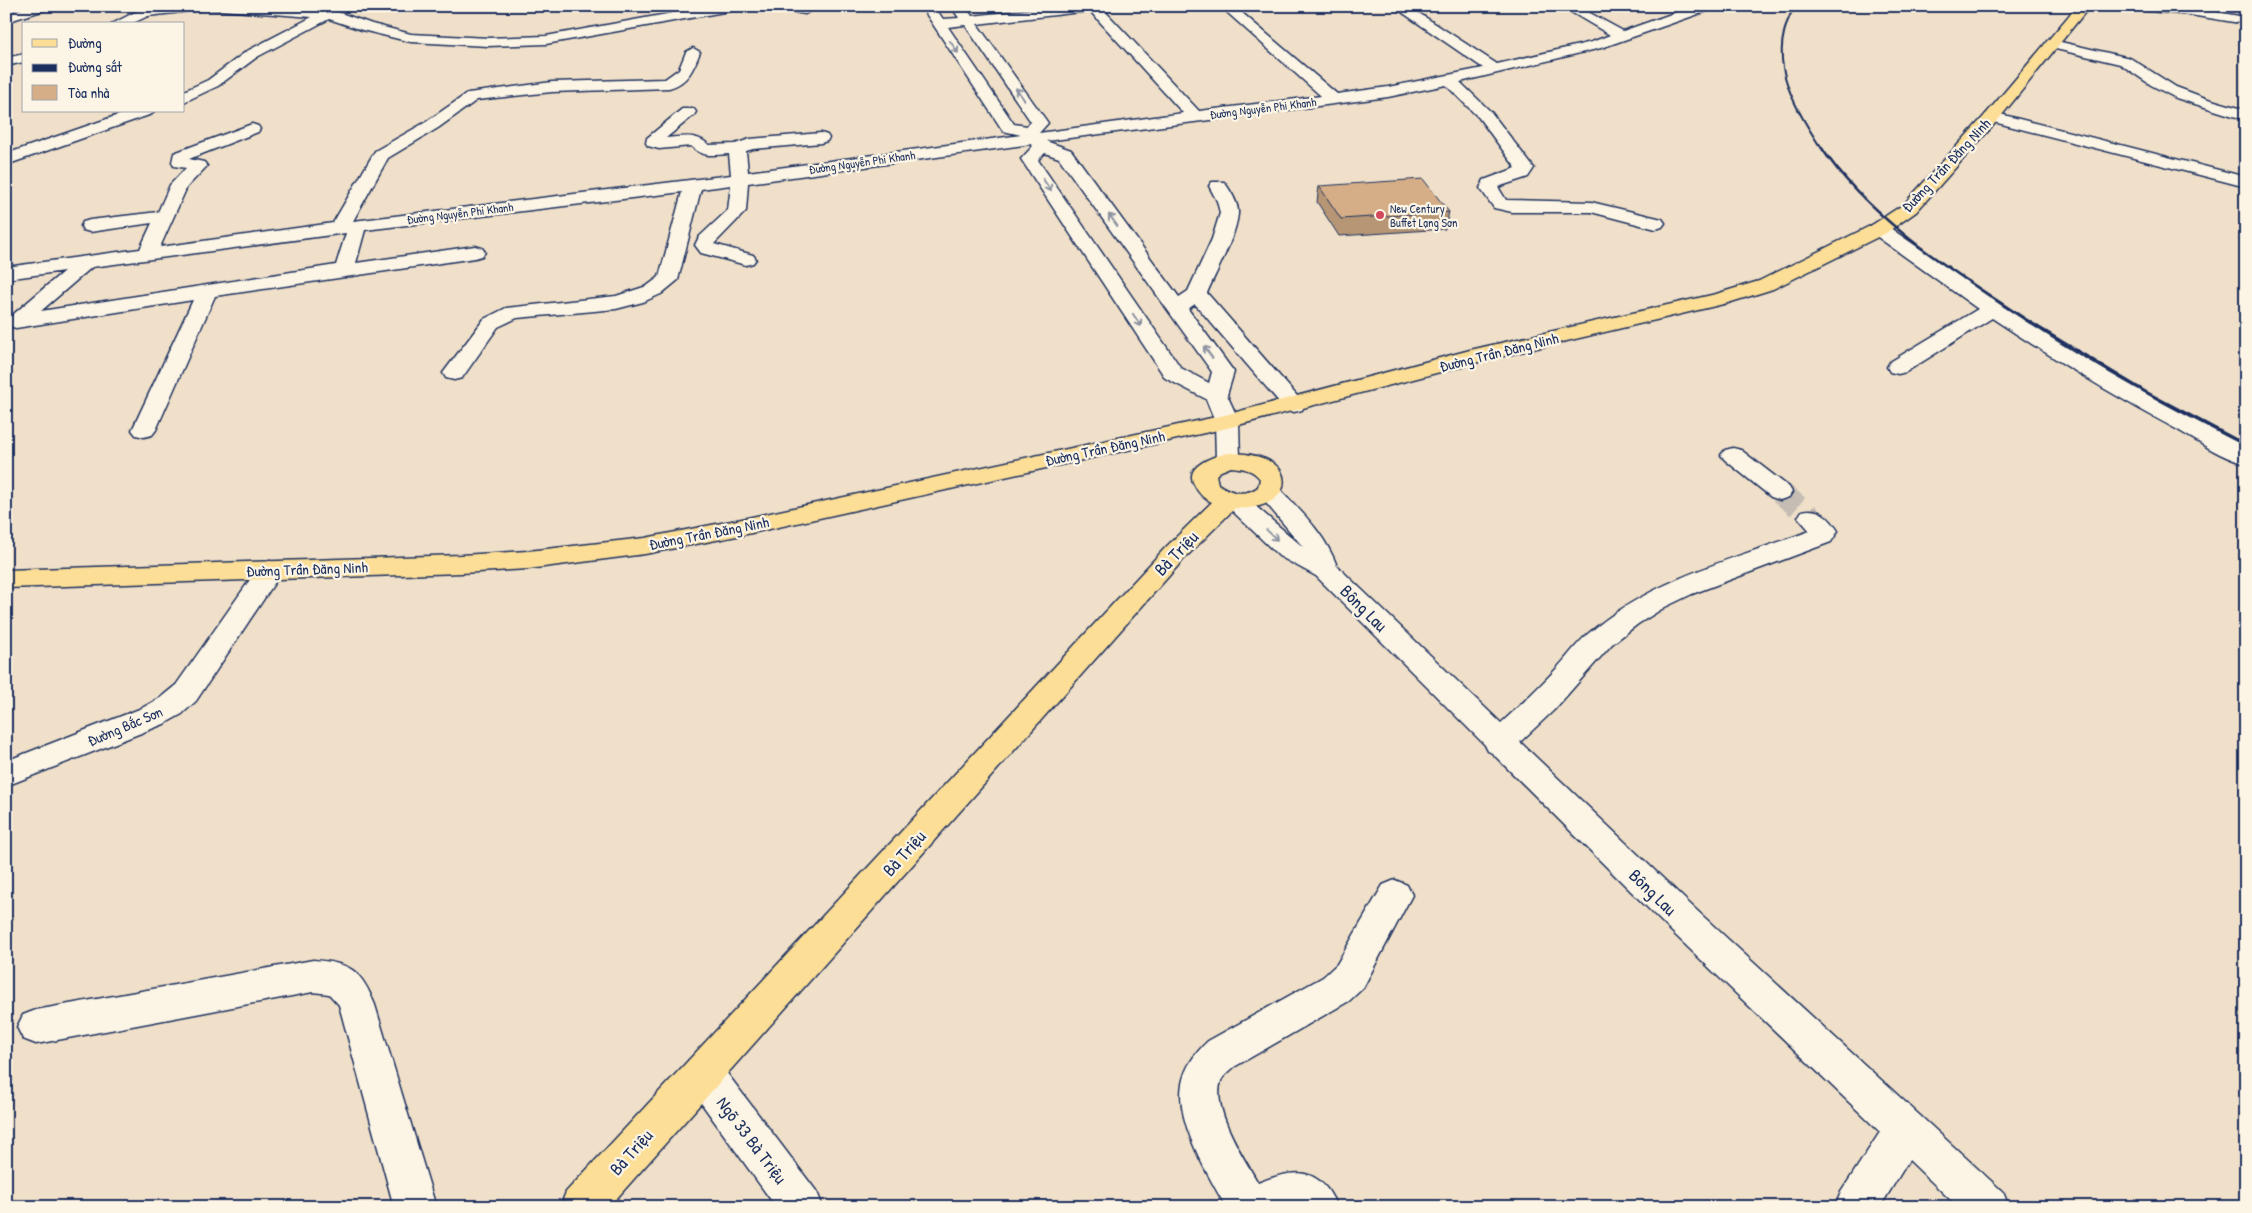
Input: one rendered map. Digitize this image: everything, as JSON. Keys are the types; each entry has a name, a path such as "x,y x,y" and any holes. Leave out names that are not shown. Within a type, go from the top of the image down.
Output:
{"main road":[{"name":"Đường Trần Đăng Ninh","path":"6,578 518,560 645,546 747,526 1227,421 1294,405 1478,355 1721,299 1766,285 1879,230 1910,208 1992,116 2084,6"},
{"path":"1228,460 1247,461 1263,467 1269,474 1272,482 1268,492 1264,496 1253,500 1232,501 1216,496 1207,490 1203,483 1203,475 1208,468 1217,463 1228,460"},
{"name":"Bà Triệu","path":"581,1207 1175,553 1232,501"}],"street":[{"path":"6,18 43,6"},
{"path":"123,22 146,9 204,6"},
{"path":"212,6 283,9 328,14 394,35 447,41 529,41 735,6"},
{"path":"185,97 213,83 243,60 328,14 350,6"},
{"path":"783,6 805,10"},
{"path":"927,6 1009,128 1065,154 1223,372 1216,395 1227,421 1228,460"},
{"path":"958,6 1040,123 1029,159 1173,373 1216,395"},
{"path":"1093,6 1195,116"},
{"path":"939,24 1098,6"},
{"path":"1226,6 1334,99"},
{"path":"1399,6 1495,69"},
{"path":"1567,6 1623,37"},
{"name":"Đường Nguyễn Phi Khanh","path":"6,273 1388,92 1449,80 1623,37 1708,6"},
{"path":"2140,6 2190,11 2242,21 2245,20 2245,16"},
{"path":"589,31 590,48"},
{"path":"2052,44 2130,63 2152,80 2175,92 2246,115"},
{"path":"344,270 348,227 356,202 381,155 432,125 469,98 488,93 524,89 673,81 686,71 693,52"},
{"path":"6,62 22,58"},
{"path":"1449,80 1485,115 1525,168 1522,173 1490,184 1489,188 1500,204 1512,207 1591,207 1656,223"},
{"path":"583,101 602,85"},
{"path":"6,160 143,112"},
{"path":"688,112 654,140 654,143 691,140 705,150 737,149 750,144 821,138"},
{"path":"1992,116 2246,182"},
{"path":"147,254 179,185 198,166 180,162 182,156 252,129"},
{"path":"737,149 740,178 737,211 704,245 708,248 746,259"},
{"path":"454,373 491,323 503,316 513,312 616,302 651,292 662,286 668,280 693,184"},
{"path":"1176,308 1197,294 1213,261 1229,213 1226,201 1218,186"},
{"path":"90,226 165,216"},
{"path":"1879,230 1992,309 2145,402 2246,457"},
{"path":"12,326 344,270 475,252"},
{"path":"12,326 85,263"},
{"path":"144,430 206,293"},
{"path":"1197,294 1294,405"},
{"path":"1898,367 1992,309"},
{"path":"1733,455 1780,492"},
{"path":"1268,492 1310,537 1326,570"},
{"path":"1232,501 1288,550 1326,570"},
{"path":"1499,742 1543,702 1602,637 1628,617 1654,600 1682,588 1822,536 1825,531 1823,527 1811,517"},
{"name":"Đường Bắc Sơn","path":"7,774 153,716 171,706 186,693 270,570"},
{"name":"Bông Lau","path":"1326,570 1680,918 1988,1207"},
{"path":"1249,1207 1204,1122 1200,1105 1201,1087 1207,1068 1221,1054 1336,989 1350,976 1395,894"},
{"path":"36,1027 314,976 342,981 352,991 357,1005 415,1207"},
{"name":"Ngõ 33 Bà Triệu","path":"703,1073 802,1207"},
{"path":"1856,1207 1904,1130"},
{"path":"1255,1207 1282,1192 1291,1191 1307,1196 1316,1207"}],"building":[{"path":"1423,179 1449,212 1341,219 1319,186"}],"tunnel":[{"path":"1780,492 1811,517"}],"railway":[{"path":"1795,6 1786,25 1782,43 1785,78 1799,112 1819,145"},
{"path":"1819,144 1863,198 1890,223 1918,246 2038,327"},
{"path":"2036,326 2144,391 2246,445"}],"place":[{"name":"New Century Buffet Lạng Sơn","path":"1380,215"}]}
